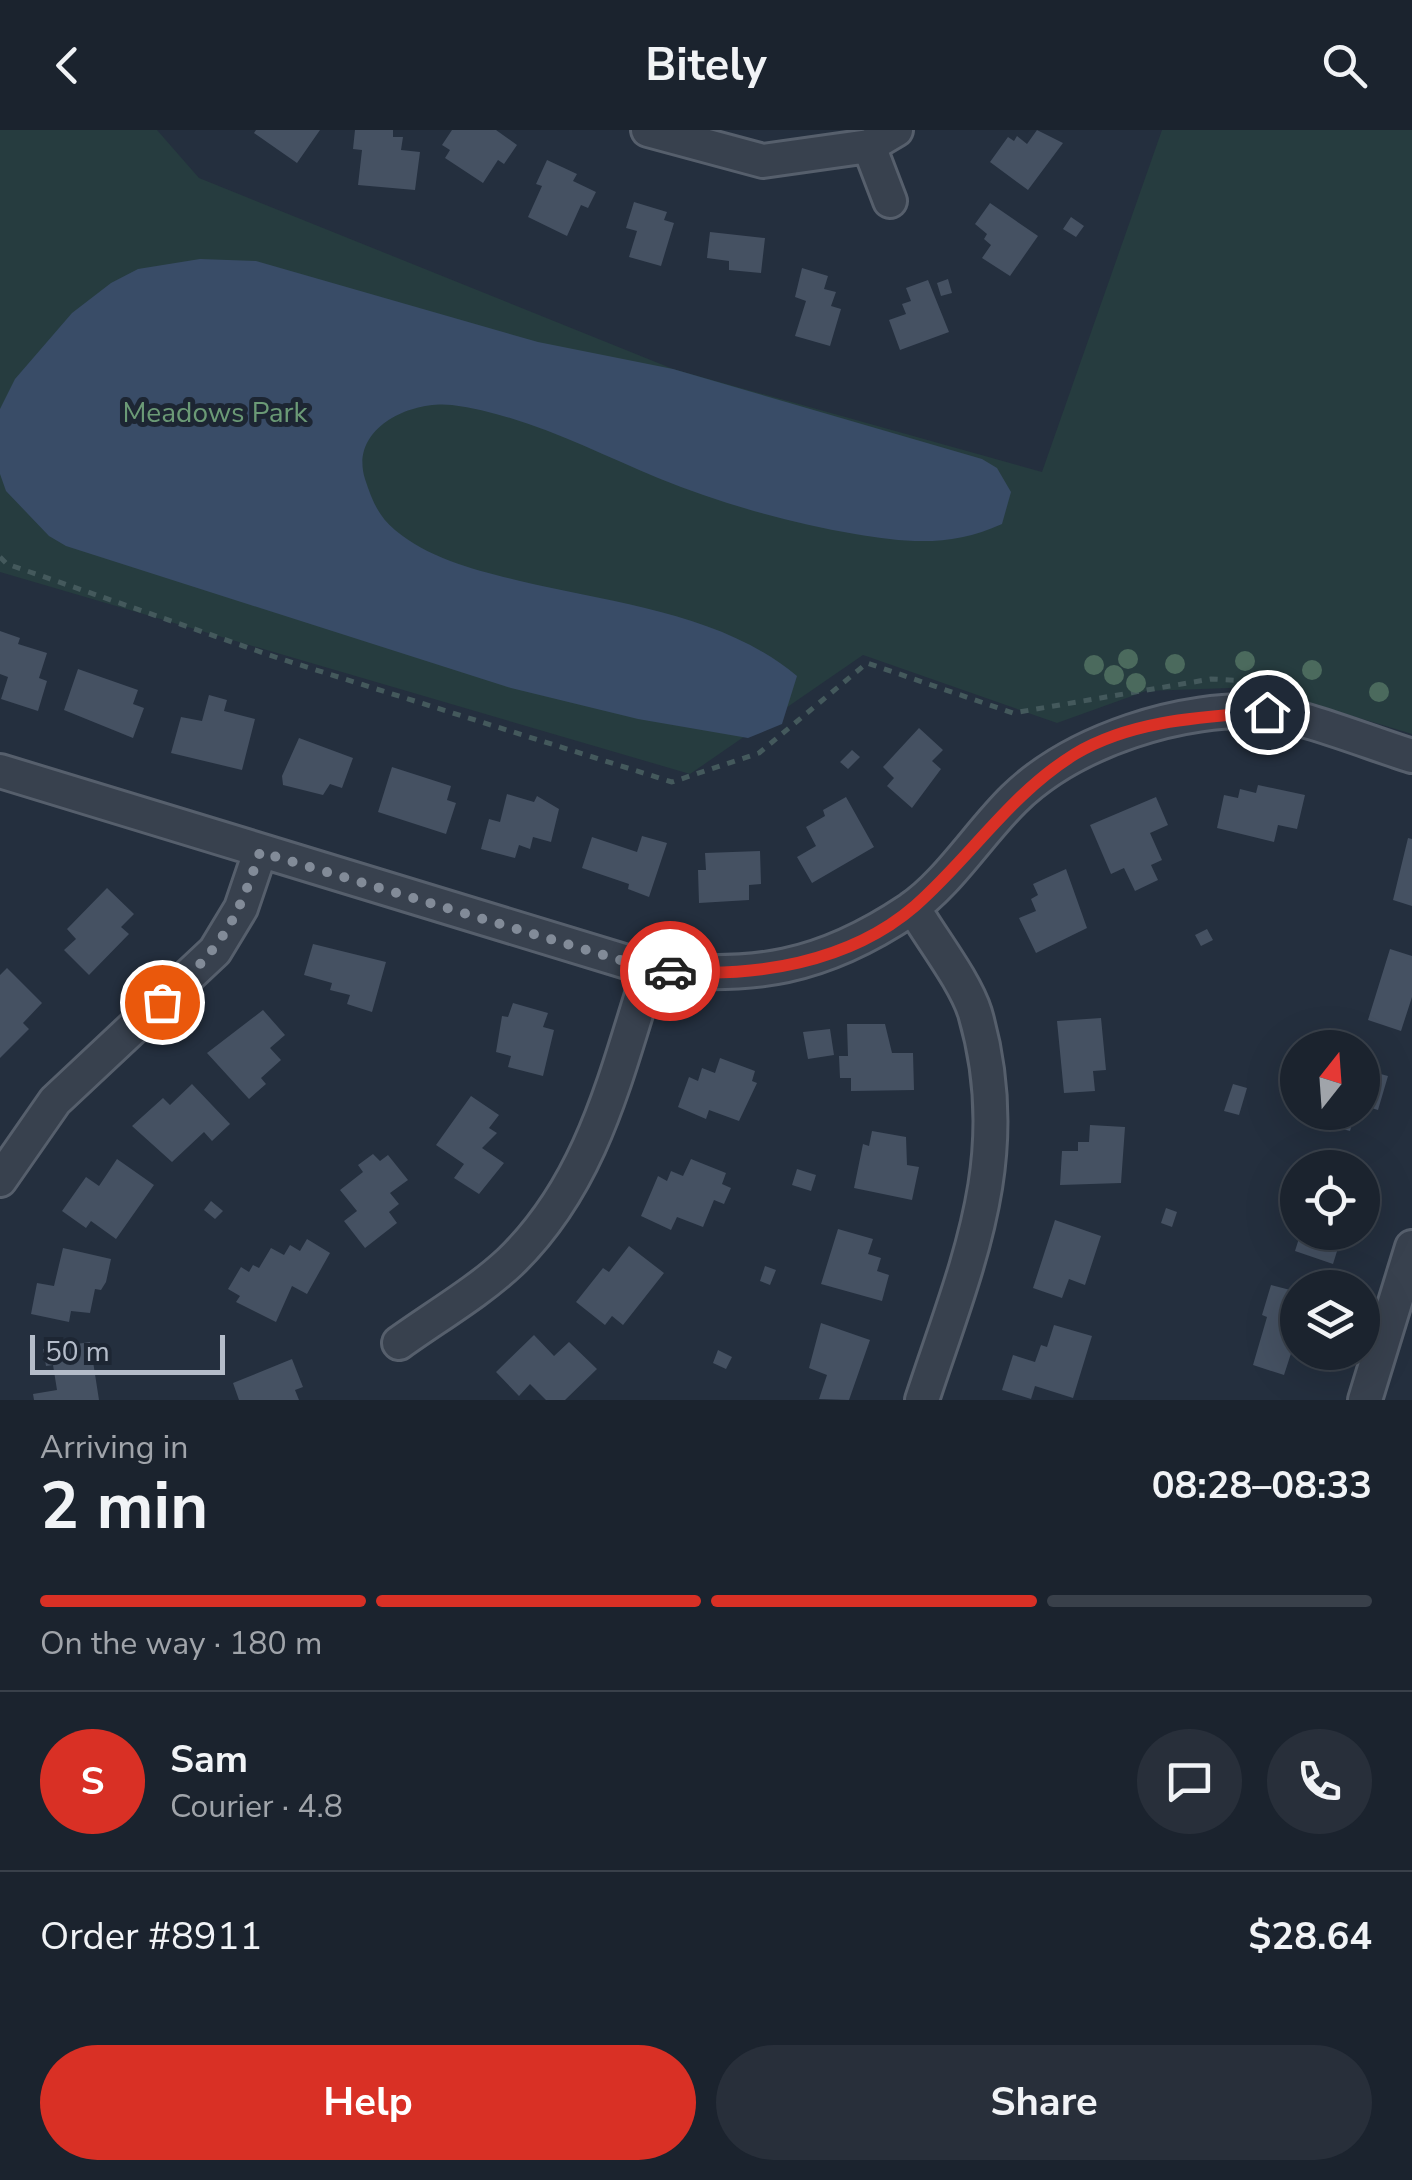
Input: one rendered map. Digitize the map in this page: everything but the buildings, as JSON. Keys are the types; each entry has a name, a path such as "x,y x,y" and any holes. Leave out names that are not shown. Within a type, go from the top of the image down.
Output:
{"street":[{"path":"648,130 764,161 882,138 890,201"},
{"path":"0,771 650,969 718,975 785,968 850,945 914,907 1016,796 1078,752 1170,719 1267,712 1412,756"},
{"path":"0,1180 55,1102 215,952 241,908 260,852"},
{"path":"914,907 974,1010 994,1126 982,1214 922,1400"},
{"path":"399,1343 509,1263 564,1200 597,1136 650,969"},
{"path":"1364,1400 1412,1247"}],"path":[{"path":"0,557 7,564 278,658 672,782 759,753 866,663 1013,713 1211,678 1263,680 1281,686"}],"green space":[{"name":"Meadows Park","path":"0,130 157,130 199,178 673,369 1042,472 1162,130 1412,130 1412,734 1257,687 1146,691 1057,723 863,655 690,774 0,572"}],"water":[{"path":"200,259 256,261 538,342 673,369 982,459 997,468 1011,492 1002,524 965,537 912,541 805,524 682,487 532,425 452,405 419,407 387,421 375,432 362,461 370,494 389,525 423,549 488,573 701,624 767,655 797,676 782,724 748,738 638,719 511,688 66,546 49,536 6,491 0,474 0,409 15,379 72,313 111,283 138,269"}],"way so far":[{"path":"162,1002 215,952 241,908 260,852 650,969 670,971"}],"route":[{"path":"670,971 718,975 785,968 850,945 914,907 1016,796 1078,752 1170,719 1267,712"}]}
